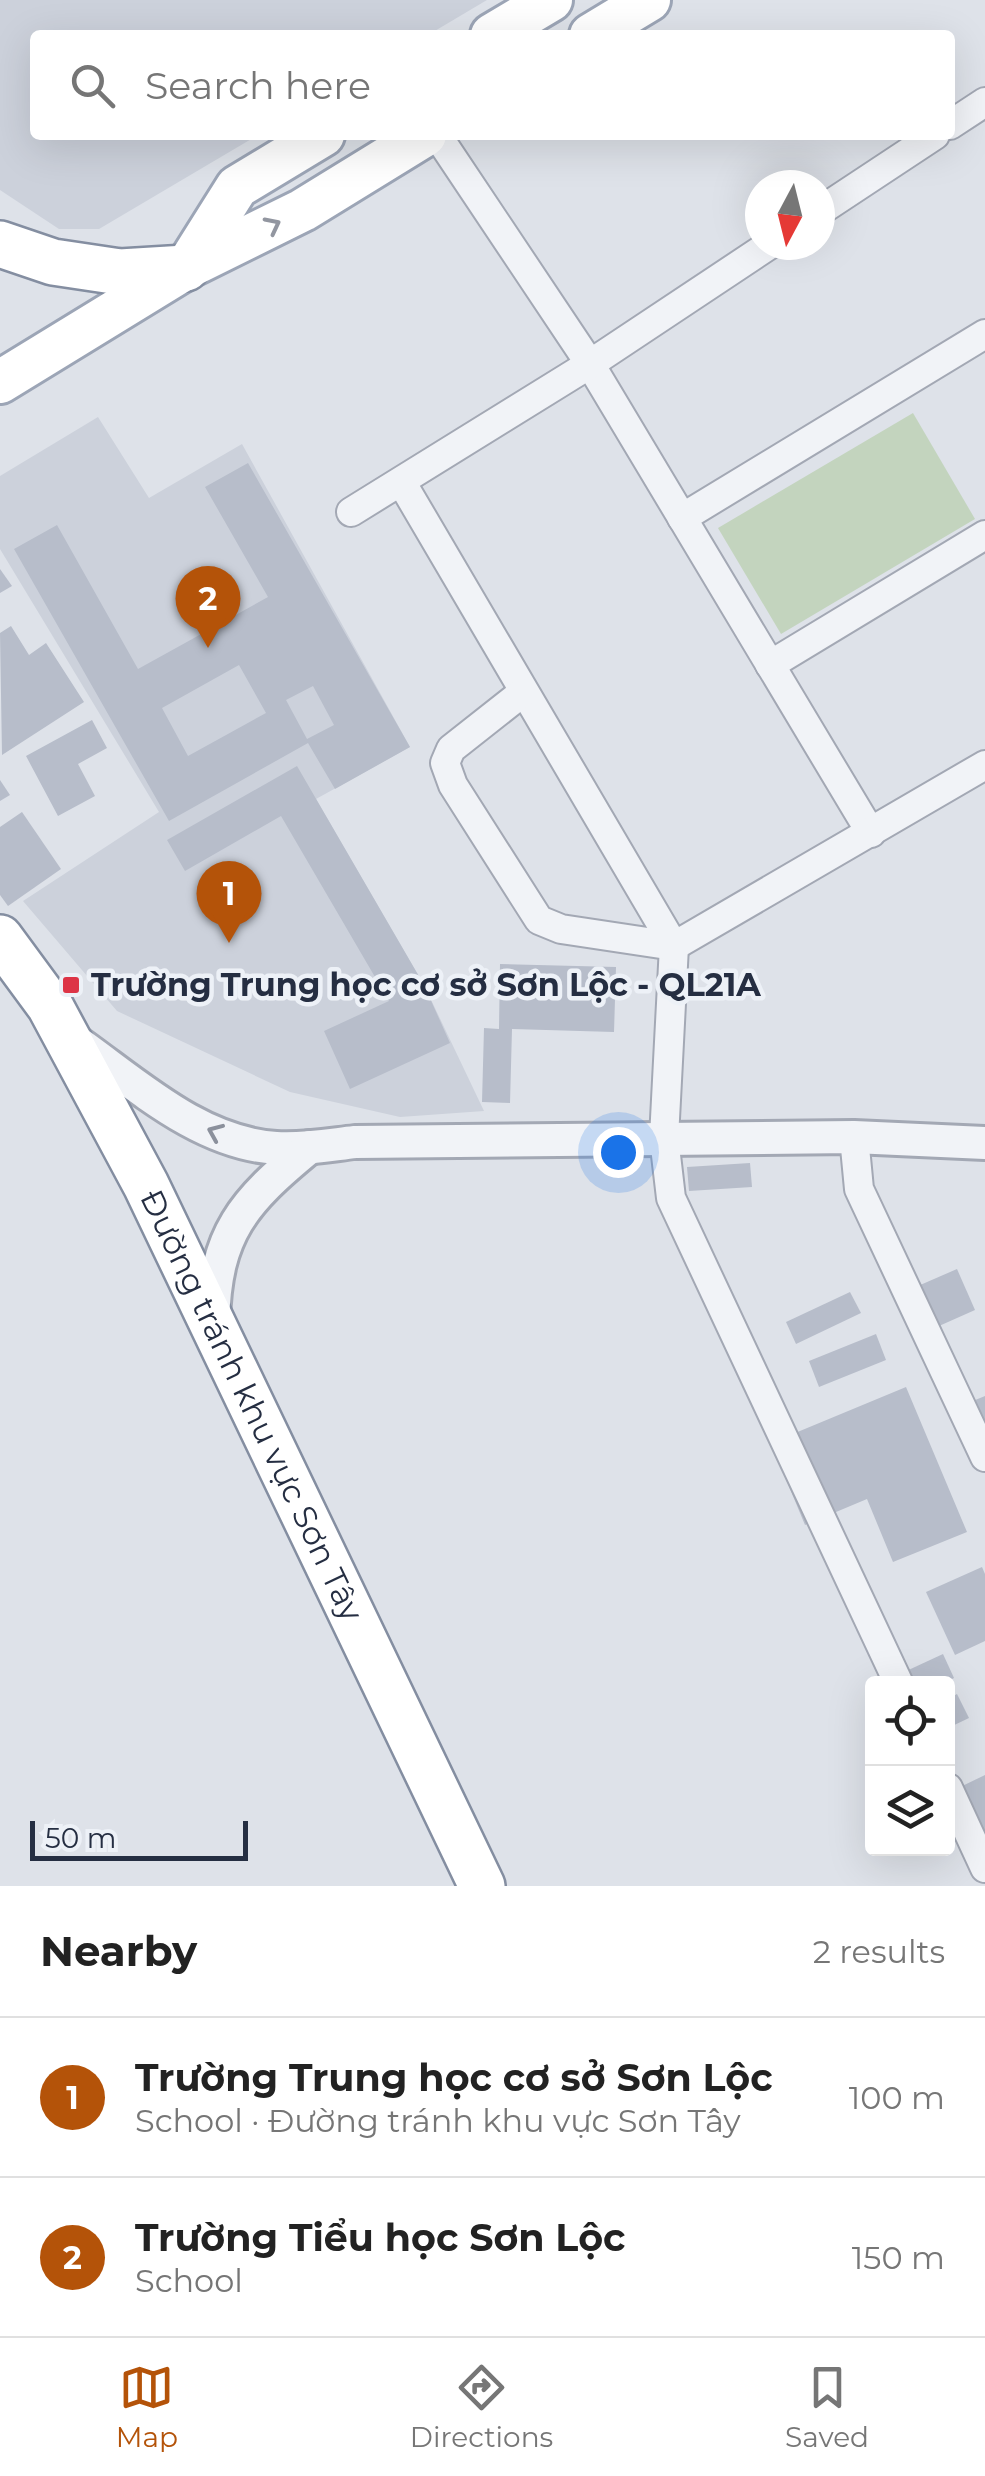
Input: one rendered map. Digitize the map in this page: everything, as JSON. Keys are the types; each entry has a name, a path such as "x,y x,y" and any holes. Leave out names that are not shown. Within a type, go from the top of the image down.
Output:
{"highway":[{"path":"0,244 53,262 120,272 186,268"},
{"name":"Đường tránh khu vực Sơn Tây","path":"6,957 50,1006 146,1185 482,1886"}],"main road":[{"path":"501,30 552,0"},
{"path":"599,30 649,0"},
{"path":"186,268 237,186 315,140"},
{"path":"0,382 186,268 303,210 417,140"}],"street":[{"path":"955,122 985,102"},
{"path":"440,140 590,364 870,834"},
{"path":"835,201 927,140"},
{"path":"351,512 590,364 746,260"},
{"path":"682,518 985,334"},
{"path":"402,483 674,946 664,1138 671,1198 894,1676"},
{"path":"770,665 985,534"},
{"path":"522,693 450,749 445,763 453,785 539,920 561,929 674,946 985,764"},
{"path":"65,1034 188,1120 217,1135 278,1149 354,1142 854,1136 985,1143"},
{"path":"854,1136 859,1188 985,1457"},
{"path":"213,1324 216,1270 234,1224 271,1180 310,1147"},
{"path":"955,1803 985,1868"}],"shaded area":[{"path":"0,0 487,0 436,30 30,30 30,140 250,140 99,229 59,229 0,190"},
{"path":"98,417 149,498 242,444 410,747 316,799 424,985 484,1111 400,1117 290,1092 117,1011 23,901 159,812 0,549 0,476"}],"green space":[{"path":"913,413 975,519 781,634 718,528"}],"building":[{"path":"248,463 410,747 335,789 308,743 169,821 14,549 57,525 138,669 268,597 205,487","holes":["239,665 266,713 188,756 162,708","313,686 334,725 307,739 286,700"]},
{"path":"0,569 12,586 0,593"},
{"path":"11,626 29,655 46,643 84,702 2,755 0,633"},
{"path":"92,720 107,748 78,764 95,796 58,816 26,756"},
{"path":"297,766 424,985 450,1043 350,1089 324,1031 389,1001 281,816 185,871 167,840"},
{"path":"0,780 10,795 0,801"},
{"path":"22,812 61,869 8,906 0,895 0,827"},
{"path":"500,964 616,967 614,1032 512,1029 510,1103 482,1102 484,1028 499,1029"},
{"path":"750,1163 752,1187 689,1191 687,1167"},
{"path":"957,1269 975,1310 930,1330 911,1289"},
{"path":"850,1292 861,1313 796,1344 786,1322"},
{"path":"876,1334 886,1360 819,1387 809,1361"},
{"path":"906,1387 967,1532 893,1562 867,1499 805,1525 771,1443"},
{"path":"985,1396 985,1419 975,1423 968,1403"},
{"path":"982,1567 985,1641 955,1655 926,1592"},
{"path":"943,1654 953,1676 903,1676 902,1673"},
{"path":"955,1695 969,1718 955,1725"},
{"path":"985,1775 985,1850 956,1789"}],"place":[{"name":"Trường Tiểu học Sơn Lộc","path":"208,648"},
{"name":"Trường Trung học cơ sở Sơn Lộc","path":"229,943"},
{"name":"Trường Trung học cơ sở Sơn Lộc - QL21A","path":"71,985"}]}
